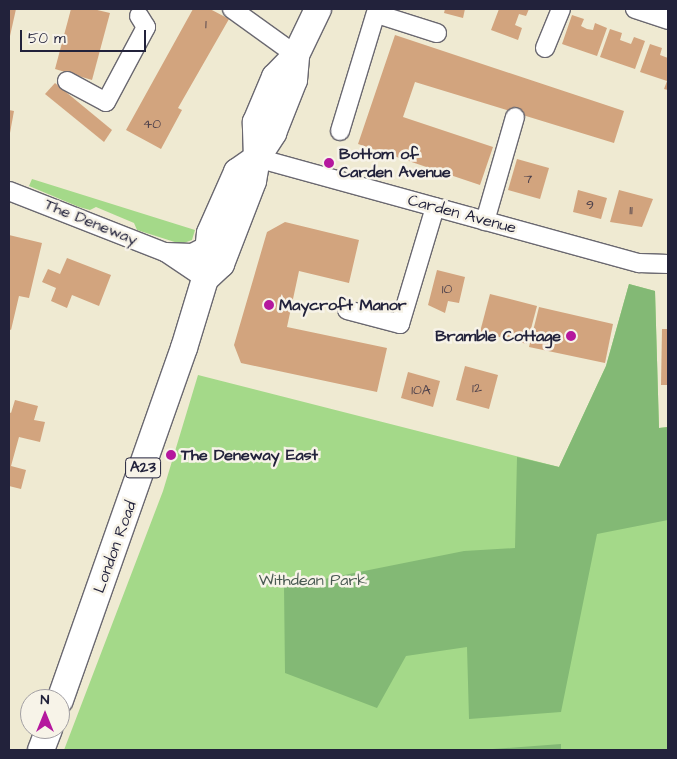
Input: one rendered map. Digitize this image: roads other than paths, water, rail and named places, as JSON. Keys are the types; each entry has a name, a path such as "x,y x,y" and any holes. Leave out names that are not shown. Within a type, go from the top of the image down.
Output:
{"highway":[{"name":"London Road","path":"64,689 166,400 205,279 208,246 237,172 257,158 274,133 294,80 296,55 318,9"},
{"name":"London Road","path":"205,279 221,264 253,182 257,158"}],"street":[{"path":"232,9 296,55"},
{"path":"545,48 561,9"},
{"path":"635,9 668,20"},
{"path":"67,81 106,102 146,27 137,11"},
{"path":"340,131 377,12 437,33"},
{"path":"485,221 515,117"},
{"name":"Carden Avenue","path":"257,158 639,263 668,264"},
{"name":"The Deneway","path":"12,188 165,252 205,279"},
{"path":"347,310 400,324 434,206"},
{"name":"The Deneway","path":"165,252 192,252 208,246"}],"place":[{"name":"Bottom of Carden Avenue","path":"329,163"},
{"name":"Maycroft Manor","path":"269,305"},
{"name":"Bramble Cottage","path":"571,336"},
{"name":"The Deneway East","path":"171,455"}],"park label":[{"name":"Withdean Park","path":"313,580"}]}
